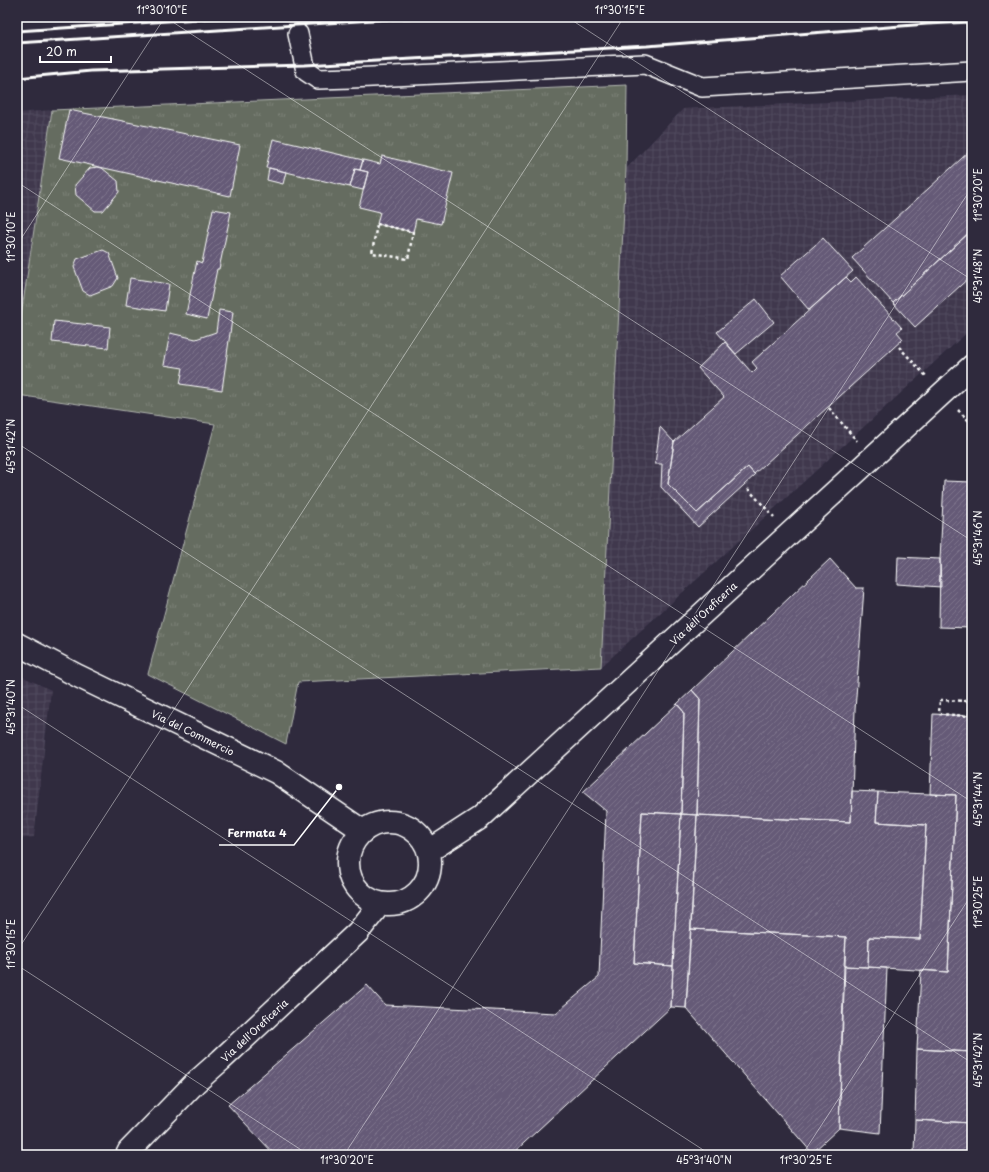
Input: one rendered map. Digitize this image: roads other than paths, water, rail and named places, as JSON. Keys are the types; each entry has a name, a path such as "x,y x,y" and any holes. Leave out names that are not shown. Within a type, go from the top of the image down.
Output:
{"street":[{"path":"298,34 306,71 318,78 351,78 645,64 702,87 972,71"},
{"name":"Via dell'Oreficeria","path":"428,851 486,813 972,366"},
{"name":"Via del Commercio","path":"17,644 78,676 276,772 363,831"},
{"path":"388,822 401,824 413,830 423,839 428,851 430,866 427,880 419,892 408,900 394,904 380,904 368,899 358,890 350,879 348,866 349,853 354,841 363,831 374,825 388,822"},
{"name":"Via dell'Oreficeria","path":"126,1154 195,1082 221,1060 358,932 380,904"}],"tunnel":[{"path":"298,17 298,34"}],"railway":[{"path":"17,31 229,17"},
{"path":"17,43 421,17"},
{"path":"17,78 91,71 305,65 647,46 927,24 972,22"}],"place":[{"name":"Fermata 4","path":"339,787"}]}
